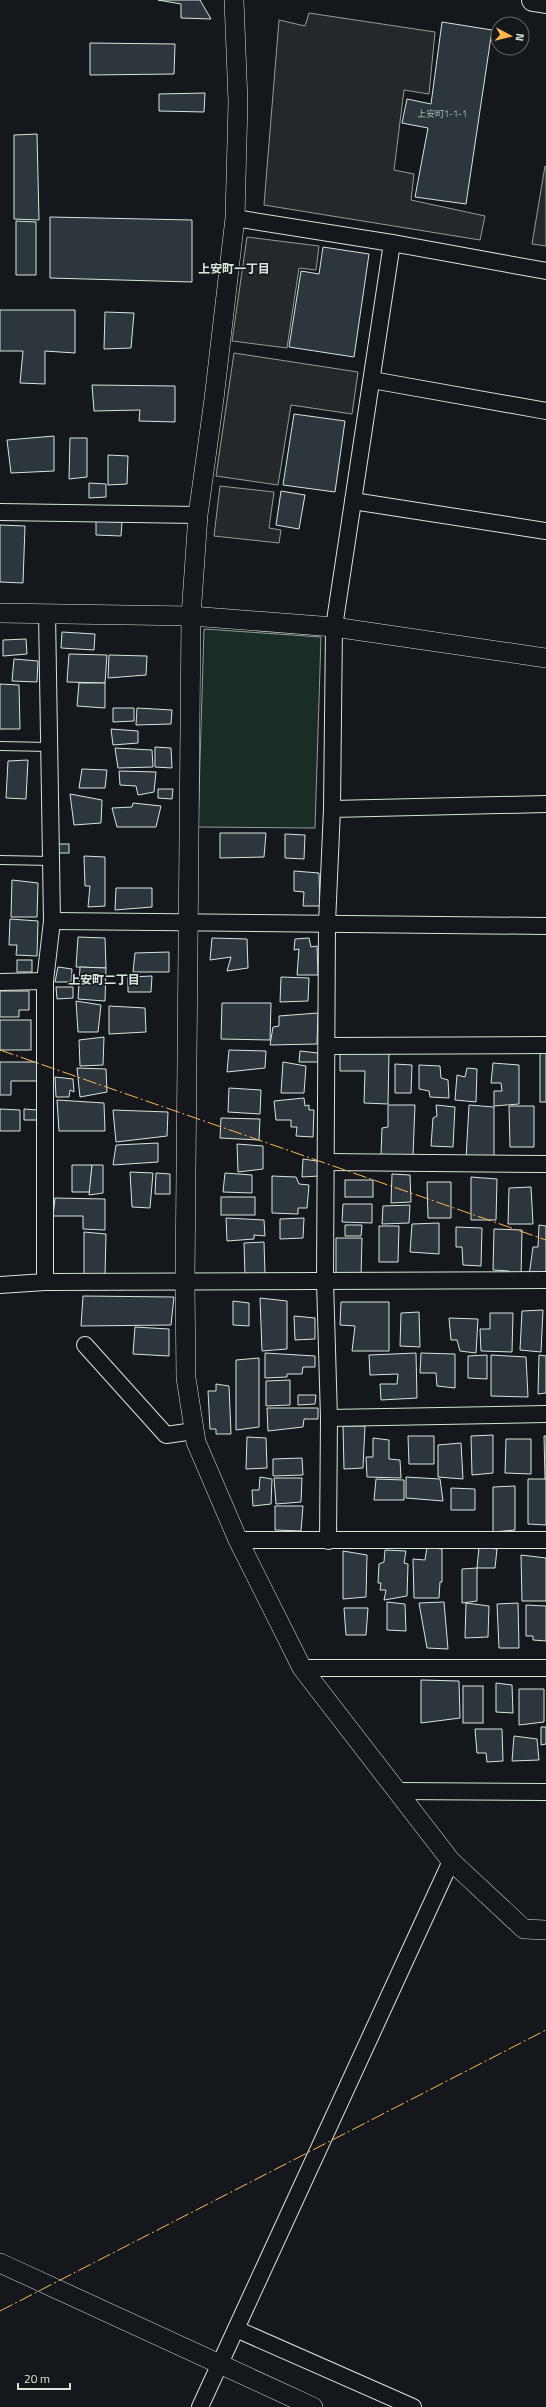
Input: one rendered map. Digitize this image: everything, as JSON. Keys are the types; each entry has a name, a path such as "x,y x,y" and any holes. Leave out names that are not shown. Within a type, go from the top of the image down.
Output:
{"highway":[{"path":"533,0 546,2"}],"street":[{"path":"234,0 238,102 235,218 214,399 198,515 191,616 185,1283 186,1378 194,1431 196,1442 238,1540 302,1668 451,1861 524,1929 546,1930"},
{"path":"235,218 392,243 546,271"},
{"path":"328,1541 329,1418 325,1282 327,923 332,808 334,627 392,243"},
{"path":"372,380 546,411"},
{"path":"353,500 546,531"},
{"path":"0,512 198,515"},
{"path":"0,613 191,616 334,627 546,658"},
{"path":"45,1282 45,981 52,921 47,613"},
{"path":"332,808 546,804"},
{"path":"52,921 546,926"},
{"path":"0,982 45,981"},
{"path":"327,1046 546,1045"},
{"path":"326,1162 546,1164"},
{"path":"0,1285 45,1282 185,1283 546,1280"},
{"path":"85,1345 166,1435 194,1431"},
{"path":"329,1418 546,1414"},
{"path":"238,1540 546,1540"},
{"path":"302,1668 546,1668"},
{"path":"397,1791 546,1792"},
{"path":"200,2407 451,1861"},
{"path":"0,2263 313,2407"},
{"path":"236,2329 413,2407"}],"lane":[{"path":"0,746 49,747"},
{"path":"0,860 51,861"}],"green space":[{"path":"204,629 321,637 315,828 198,827"}],"shaded area":[{"path":"309,13 435,32 429,94 404,90 394,170 414,174 411,200 485,216 480,240 264,205 279,20 305,26"},
{"path":"546,166 546,246 532,244"},
{"path":"247,237 319,246 316,270 299,268 287,348 232,341"},
{"path":"234,353 358,372 352,414 291,405 278,485 216,476"},
{"path":"220,486 274,492 269,528 281,530 279,543 214,536"}],"building":[{"path":"158,0 200,0 211,19 181,18 181,4"},
{"path":"442,22 490,30 490,43 466,204 415,197 428,128 402,123 407,99 431,104"},
{"path":"90,43 175,44 174,74 90,75"},
{"path":"205,93 204,112 159,111 159,94"},
{"path":"37,134 39,220 14,219 14,135"},
{"path":"50,217 192,220 192,282 50,278"},
{"path":"16,221 36,222 36,275 16,275"},
{"path":"323,247 369,254 354,357 289,347 301,271 319,274"},
{"path":"0,310 75,310 75,353 45,351 45,384 20,383 23,351 0,351"},
{"path":"105,312 134,313 131,348 104,349"},
{"path":"92,385 175,386 175,422 139,421 140,410 94,411"},
{"path":"294,414 345,421 335,492 283,485"},
{"path":"54,436 54,471 11,473 7,440"},
{"path":"70,438 87,438 87,477 69,479"},
{"path":"108,455 128,456 127,484 108,485"},
{"path":"89,483 106,484 106,497 89,498"},
{"path":"281,491 305,495 299,529 276,525"},
{"path":"96,521 122,522 121,536 96,535"},
{"path":"0,525 25,526 23,583 0,582"},
{"path":"62,632 95,634 94,650 61,648"},
{"path":"26,639 27,654 3,656 3,640"},
{"path":"69,654 107,655 105,683 67,682"},
{"path":"109,655 147,656 146,675 108,678"},
{"path":"14,659 38,661 37,682 12,681"},
{"path":"79,683 105,683 105,708 77,706"},
{"path":"0,684 19,685 20,729 0,729"},
{"path":"113,708 134,708 134,721 113,722"},
{"path":"137,708 172,710 171,724 136,725"},
{"path":"111,729 138,731 138,743 113,745"},
{"path":"155,747 171,748 172,768 155,767"},
{"path":"115,748 152,750 153,767 118,768"},
{"path":"28,760 26,799 6,798 8,761"},
{"path":"82,769 107,770 105,788 79,788"},
{"path":"119,771 156,772 154,792 138,795 136,786 120,785"},
{"path":"158,789 173,789 172,799 158,798"},
{"path":"70,794 102,800 101,823 74,825"},
{"path":"133,803 161,806 156,827 117,827 112,808 132,807"},
{"path":"220,833 266,833 264,857 220,858"},
{"path":"285,834 305,835 304,859 285,858"},
{"path":"56,844 69,844 69,853 56,853"},
{"path":"84,856 105,857 105,906 88,907 90,886 85,886"},
{"path":"294,871 319,873 320,906 303,906 304,892 294,891"},
{"path":"12,880 38,883 37,917 11,917"},
{"path":"116,888 152,888 152,907 115,910"},
{"path":"10,919 38,921 37,956 16,955 17,945 9,945"},
{"path":"78,937 105,938 106,968 76,967"},
{"path":"212,938 247,939 248,968 227,971 231,957 210,960"},
{"path":"309,938 311,947 317,946 318,975 297,975 299,949 294,950 295,939"},
{"path":"169,952 169,972 133,972 135,953"},
{"path":"17,960 32,960 32,972 17,972"},
{"path":"58,967 72,969 71,982 55,982"},
{"path":"80,967 106,968 105,1001 78,999"},
{"path":"152,976 151,992 128,992 128,977"},
{"path":"281,977 309,978 308,1001 280,1002"},
{"path":"56,987 73,987 73,998 57,999"},
{"path":"0,991 29,991 29,1010 19,1010 19,1017 0,1017"},
{"path":"76,1001 101,1005 98,1032 78,1032"},
{"path":"222,1003 271,1003 270,1040 221,1039"},
{"path":"109,1006 145,1008 146,1032 109,1034"},
{"path":"318,1013 317,1044 270,1045 273,1027 279,1026 279,1016"},
{"path":"0,1020 31,1020 31,1050 0,1050"},
{"path":"104,1037 103,1065 80,1066 79,1040"},
{"path":"229,1050 266,1051 265,1068 227,1072"},
{"path":"300,1051 318,1053 318,1062 299,1062"},
{"path":"340,1052 389,1052 388,1104 364,1103 365,1071 340,1071"},
{"path":"540,1053 546,1053 546,1102 540,1102"},
{"path":"0,1062 39,1062 39,1081 11,1081 11,1095 0,1095"},
{"path":"283,1062 306,1066 304,1093 281,1093"},
{"path":"493,1063 519,1065 519,1104 494,1106 494,1091 502,1091 501,1083 491,1083"},
{"path":"395,1064 412,1065 411,1093 395,1093"},
{"path":"419,1065 440,1066 441,1078 448,1080 449,1098 430,1097 429,1091 419,1089"},
{"path":"77,1068 106,1069 107,1092 80,1097"},
{"path":"467,1068 477,1069 476,1102 455,1100 457,1075 465,1077"},
{"path":"55,1077 73,1079 74,1092 70,1090 69,1097 56,1097"},
{"path":"229,1088 261,1090 260,1114 228,1112"},
{"path":"304,1098 305,1106 309,1105 309,1110 314,1110 313,1137 296,1136 297,1127 291,1127 291,1120 276,1120 274,1101"},
{"path":"57,1100 104,1103 105,1131 59,1131"},
{"path":"388,1105 415,1105 413,1155 381,1155 382,1128 388,1127"},
{"path":"436,1105 455,1107 453,1147 431,1146 433,1118 437,1116"},
{"path":"469,1105 494,1107 494,1159 466,1159"},
{"path":"509,1106 534,1106 534,1147 510,1147"},
{"path":"0,1109 20,1110 20,1131 0,1131"},
{"path":"24,1109 37,1110 37,1120 24,1120"},
{"path":"113,1110 168,1112 167,1136 116,1142"},
{"path":"221,1118 260,1119 259,1140 220,1138"},
{"path":"158,1143 158,1162 113,1165 116,1145"},
{"path":"237,1144 263,1146 263,1169 238,1172"},
{"path":"303,1159 317,1161 319,1176 302,1177"},
{"path":"72,1165 92,1165 90,1192 72,1192"},
{"path":"92,1165 103,1165 103,1193 89,1195"},
{"path":"130,1172 153,1173 150,1208 132,1207"},
{"path":"156,1173 170,1174 170,1194 155,1194"},
{"path":"225,1173 252,1175 252,1193 223,1192"},
{"path":"392,1174 410,1175 411,1202 391,1203"},
{"path":"272,1176 296,1177 299,1184 309,1185 307,1208 298,1208 298,1214 272,1213"},
{"path":"471,1177 497,1179 496,1220 471,1220"},
{"path":"345,1180 373,1180 373,1197 345,1197"},
{"path":"427,1182 451,1182 451,1218 428,1218"},
{"path":"531,1187 533,1224 508,1224 509,1188"},
{"path":"221,1197 255,1197 255,1215 221,1215"},
{"path":"55,1198 105,1199 105,1230 83,1229 83,1216 53,1216"},
{"path":"343,1204 372,1204 372,1223 342,1222"},
{"path":"410,1205 409,1223 382,1224 383,1206"},
{"path":"226,1218 264,1220 265,1236 254,1235 254,1239 227,1241"},
{"path":"304,1218 303,1238 280,1239 280,1219"},
{"path":"439,1223 439,1254 410,1252 412,1224"},
{"path":"345,1225 362,1225 361,1236 345,1236"},
{"path":"539,1225 546,1226 546,1277 529,1276 533,1247 538,1247"},
{"path":"379,1226 399,1226 398,1262 379,1262"},
{"path":"456,1227 482,1228 481,1266 463,1265 462,1247 456,1247"},
{"path":"494,1229 522,1230 521,1276 509,1276 509,1271 493,1270"},
{"path":"84,1232 106,1234 105,1277 84,1278"},
{"path":"336,1238 362,1238 361,1277 336,1278"},
{"path":"264,1242 265,1274 245,1275 244,1243"},
{"path":"83,1296 174,1297 171,1325 81,1326"},
{"path":"260,1298 287,1301 287,1349 262,1351"},
{"path":"233,1301 249,1303 249,1326 233,1325"},
{"path":"341,1302 389,1302 389,1351 352,1351 355,1326 340,1325"},
{"path":"543,1310 541,1352 520,1350 522,1311"},
{"path":"419,1312 420,1347 400,1346 401,1313"},
{"path":"490,1313 513,1313 512,1352 481,1351 480,1329 490,1329"},
{"path":"294,1316 315,1318 315,1339 295,1340"},
{"path":"449,1318 478,1319 476,1353 460,1351 457,1340 451,1340"},
{"path":"135,1327 169,1329 169,1356 133,1354"},
{"path":"265,1353 315,1356 315,1367 303,1367 302,1374 287,1374 287,1377 265,1378"},
{"path":"416,1353 417,1398 381,1400 380,1384 397,1384 398,1374 370,1375 369,1355"},
{"path":"421,1353 455,1354 455,1388 437,1386 436,1373 420,1373"},
{"path":"487,1355 487,1379 468,1378 468,1356"},
{"path":"491,1355 526,1357 528,1397 491,1396"},
{"path":"539,1355 546,1356 546,1393 538,1394"},
{"path":"259,1358 259,1427 236,1430 236,1360"},
{"path":"290,1380 290,1405 266,1406 266,1381"},
{"path":"216,1384 229,1386 231,1434 216,1434 216,1429 210,1429 208,1391 216,1391"},
{"path":"298,1395 316,1395 315,1404 298,1405"},
{"path":"267,1408 318,1408 318,1419 304,1419 303,1427 268,1431"},
{"path":"343,1426 365,1426 363,1468 344,1469"},
{"path":"493,1435 493,1473 472,1475 471,1436"},
{"path":"408,1436 434,1436 434,1464 409,1464"},
{"path":"544,1436 546,1436 546,1479 545,1479"},
{"path":"247,1437 266,1438 267,1468 246,1469"},
{"path":"373,1438 389,1440 389,1459 400,1460 401,1478 367,1477 366,1457 373,1457"},
{"path":"506,1439 531,1439 531,1474 505,1473"},
{"path":"461,1443 463,1479 438,1477 438,1445"},
{"path":"302,1458 303,1475 273,1476 273,1459"},
{"path":"260,1477 272,1479 271,1504 253,1506 252,1490 259,1490"},
{"path":"406,1477 440,1479 443,1501 406,1498"},
{"path":"274,1478 302,1478 301,1502 276,1504"},
{"path":"376,1479 404,1480 404,1500 374,1500"},
{"path":"528,1479 546,1479 546,1525 528,1524"},
{"path":"515,1486 515,1530 493,1532 493,1487"},
{"path":"451,1488 475,1489 475,1510 451,1510"},
{"path":"275,1506 303,1506 301,1531 275,1530"},
{"path":"427,1547 442,1549 442,1582 440,1582 439,1598 414,1598 413,1559 425,1560"},
{"path":"479,1547 497,1549 495,1568 477,1568"},
{"path":"385,1550 406,1551 404,1563 408,1564 407,1596 384,1600 386,1590 380,1590 381,1583 378,1583 379,1564 384,1562"},
{"path":"343,1551 367,1555 366,1597 343,1599"},
{"path":"521,1555 546,1558 546,1601 522,1601"},
{"path":"477,1568 477,1601 462,1603 462,1569"},
{"path":"387,1602 405,1604 406,1631 387,1630"},
{"path":"444,1602 448,1649 427,1648 419,1603"},
{"path":"466,1603 489,1606 488,1637 465,1638"},
{"path":"518,1603 519,1648 499,1648 497,1604"},
{"path":"526,1605 546,1606 546,1641 533,1640 533,1636 526,1636"},
{"path":"344,1608 368,1608 366,1635 346,1635"},
{"path":"421,1680 459,1681 460,1718 421,1723"},
{"path":"496,1683 512,1685 513,1713 496,1712"},
{"path":"463,1686 483,1686 483,1723 463,1723"},
{"path":"519,1689 544,1689 544,1722 519,1725"},
{"path":"541,1727 546,1727 546,1744 541,1745"},
{"path":"475,1729 502,1729 503,1761 487,1762 486,1753 477,1753"},
{"path":"514,1736 537,1739 539,1760 512,1761"}],"power":[{"path":"0,1050 546,1240"},
{"path":"0,2311 546,2030"}],"district":[{"name":"上安町一丁目","path":"234,269"},
{"name":"上安町二丁目","path":"104,980"}]}
